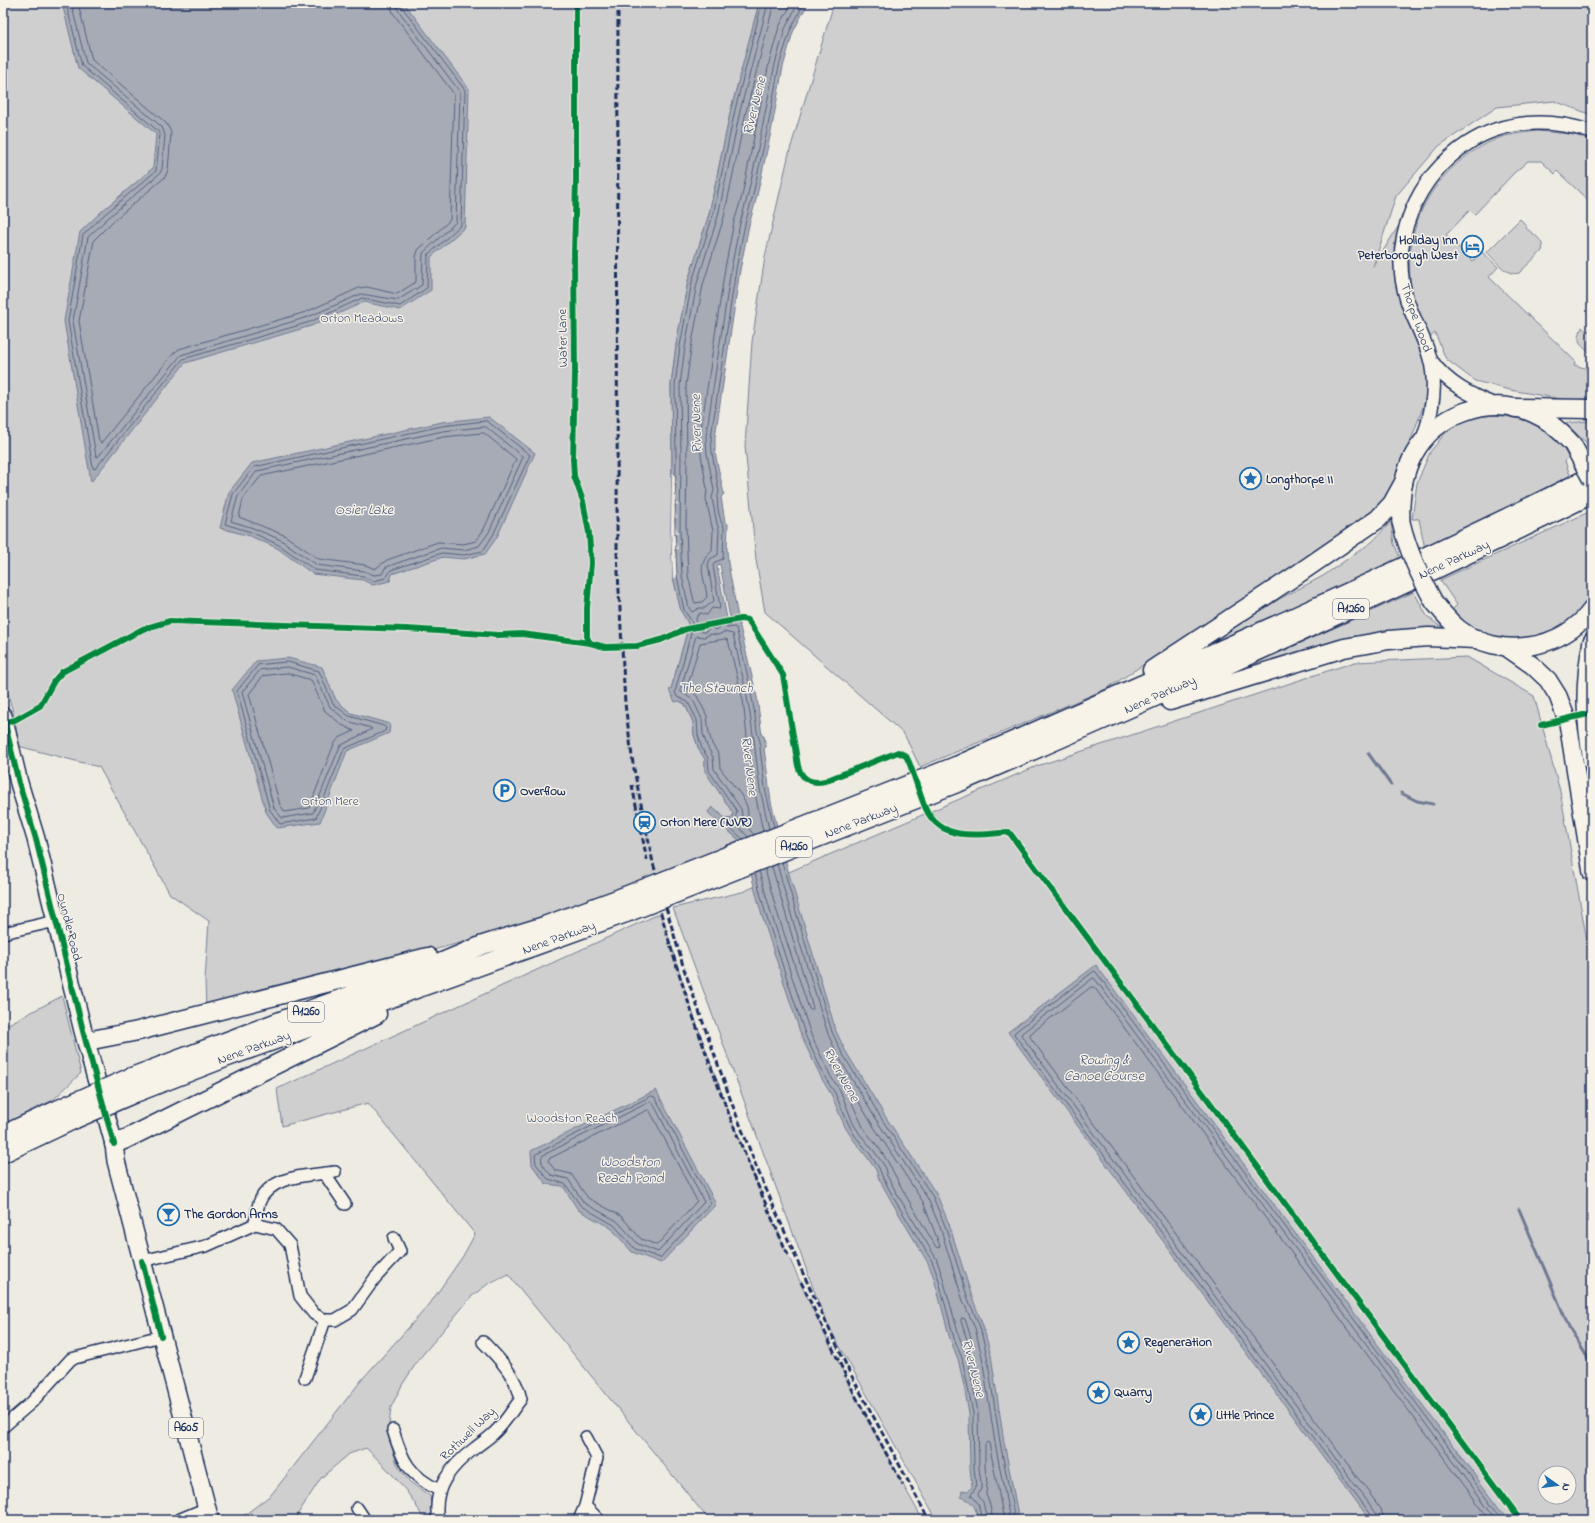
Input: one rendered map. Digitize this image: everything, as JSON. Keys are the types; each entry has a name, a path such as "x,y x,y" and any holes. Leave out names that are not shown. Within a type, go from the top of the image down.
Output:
{"highway":[{"path":"1515,408 1592,409"},
{"name":"Nene Parkway","path":"959,773 1108,699 1308,611 1530,507 1592,476"},
{"path":"1108,699 1292,578 1378,519 1392,504 1403,484"},
{"name":"Nene Parkway","path":"132,1086 224,1058 485,964 623,906 959,773 1107,719 1314,626 1592,494"},
{"path":"1107,719 1344,648 1389,640 1428,637 1477,639"},
{"name":"Nene Parkway","path":"3,1135 72,1112 308,1011 423,970 483,945 544,926 623,906"},
{"path":"87,1042 138,1031 451,951 483,945"},
{"path":"114,1144 350,1027 485,964"},
{"name":"Nene Parkway","path":"3,1153 72,1112"}],"main road":[{"path":"1592,480 1573,445 1561,431 1532,413 1515,408 1496,406 1468,410 1455,415 1443,422 1423,441 1414,454 1407,469 1400,503 1401,522 1406,544 1423,581 1434,602 1446,617 1460,630 1477,639 1491,644 1506,647 1532,646 1562,636 1578,625 1592,609"},
{"path":"1592,641 1588,662 1585,695 1586,723 1592,762"},
{"path":"1506,647 1532,665 1548,680 1558,696 1568,723 1592,873"},
{"name":"Oundle Road","path":"4,720 19,783 36,839 114,1144 116,1161 161,1336 209,1514"}],"street":[{"name":"Thorpe Wood","path":"1423,441 1431,417 1433,376 1429,358 1406,299 1402,259 1404,237 1409,216 1417,198 1428,179 1457,150 1472,140 1492,131 1516,124 1536,122 1576,126 1592,132"},
{"name":"Thorpe Wood","path":"1429,358 1452,384 1470,395 1496,406"},
{"path":"3,933 56,922"},
{"path":"254,1224 259,1202 270,1187 286,1179 335,1172"},
{"path":"324,1173 345,1204"},
{"path":"142,1261 206,1246 254,1224 276,1229 290,1245 300,1296 314,1314 325,1320 335,1320 352,1310 375,1278 400,1251 394,1238"},
{"path":"305,1378 325,1320"},
{"path":"3,1427 32,1402 70,1360 161,1336"},
{"name":"Rothwell Way","path":"438,1520 437,1503 439,1490 447,1475 460,1459 494,1433 521,1399 519,1388 501,1360 484,1342"},
{"path":"393,1430 402,1457 408,1467 416,1476 439,1490"},
{"path":"579,1520 585,1506 597,1458 586,1437"},
{"path":"585,1506 599,1520"},
{"path":"357,1508 365,1520"},
{"path":"178,1520 209,1514"}],"green space":[{"name":"Orton Meadows","path":"3,3 759,3 731,109 709,214 688,281 676,345 671,385 671,529 673,577 681,611 688,623 687,632 671,689 679,701 685,704 693,722 694,735 699,750 705,759 705,771 733,813 732,818 726,819 719,812 726,829 739,840 579,908 483,937 206,1009 205,980 209,921 170,894 99,767 18,746 15,720 3,675"},
{"path":"834,3 1592,3 1592,115 1554,101 1497,107 1439,146 1396,196 1373,267 1401,222 1394,264 1406,308 1429,375 1426,399 1395,483 1374,515 1106,689 920,767 904,734 765,612 756,560 745,446 752,342 765,257 789,153"},
{"path":"1537,131 1570,134 1592,139 1592,204 1557,171 1555,174 1541,161 1528,161 1514,173 1475,214 1470,210 1446,235 1473,261 1482,252 1498,267 1489,277 1576,362 1574,365 1592,370 1592,400 1573,401 1510,390 1475,381 1446,359 1435,333 1429,338 1413,298 1410,268 1411,245 1417,223 1426,202 1438,184 1453,167 1471,153 1492,141 1508,135"},
{"path":"1520,219 1526,225 1526,228 1540,241 1543,247 1542,251 1519,273 1515,274 1510,273 1502,267 1487,252"},
{"path":"1582,327 1587,332 1590,329 1592,331 1592,354 1580,343 1579,336"},
{"path":"1495,415 1531,422 1548,430 1562,445 1568,457 1565,461 1571,478 1425,549 1419,519 1412,519 1417,483 1430,452 1451,426 1472,417"},
{"path":"1592,421 1592,449 1565,423"},
{"path":"1589,512 1592,517 1592,591 1582,611 1540,641 1509,643 1484,635 1458,618 1452,610 1457,605 1440,580"},
{"path":"1391,522 1394,544 1401,560 1168,669 1281,598 1323,576 1372,542"},
{"path":"1414,592 1427,616 1448,633 1232,674"},
{"path":"1467,657 1534,696 1560,791 1592,969 1592,1520 937,1520 825,1320 673,908 742,892 1037,766 1355,662"},
{"name":"Woodston Reach","path":"661,913 713,1070 774,1224 808,1300 845,1374 883,1448 923,1520 709,1520 508,1274 488,1284 472,1296 419,1359 402,1385 391,1407 388,1435 397,1464 410,1482 430,1496 432,1520 424,1520 406,1490 366,1448 349,1454 321,1478 294,1520 238,1520 271,1495 364,1377 429,1305 463,1256 475,1234 368,1103 282,1126 277,1089"},
{"path":"62,996 81,1073 53,1100 3,1124 3,1027"}],"water":[{"path":"62,3 404,3 469,89 465,227 431,257 431,290 400,310 364,302 311,326 185,363 91,482 64,321 80,232 102,211 153,168 156,134 78,68"},
{"path":"759,3 808,3 793,32 783,67 771,132 749,225 740,270 715,437 715,453 724,494 721,497 725,522 728,524 728,563 739,623 757,697 762,736 764,736 766,747 764,748 771,802 789,874 836,1031 845,1050 885,1116 937,1195 949,1224 972,1297 983,1326 991,1355 1004,1442 1019,1520 978,1520 972,1503 961,1497 962,1490 968,1491 972,1487 970,1468 969,1414 958,1359 950,1339 934,1278 928,1263 879,1179 876,1170 845,1127 831,1094 802,1038 762,916 743,844 716,821 708,812 712,807 726,819 732,818 733,813 705,771 705,759 699,750 694,735 693,722 685,704 679,701 675,702 669,690 671,689 687,632 688,623 681,611 673,577 671,529 671,385 676,345 688,281 709,214 731,109","holes":["720,564 731,623 728,624 717,565"]},
{"name":"Osier Lake","path":"489,417 535,453 497,537 485,554 464,559 443,557 392,574 390,581 373,585 363,580 313,574 277,548 250,536 220,528 229,492 252,463 442,422"},
{"name":"Orton Mere","path":"288,658 322,667 336,700 351,713 390,724 389,733 347,751 320,822 277,828 266,812 232,690 256,661"},
{"name":"Rowing & Canoe Course","path":"1096,965 1508,1520 1370,1520 1008,1032"},
{"name":"Woodston Reach Pond","path":"656,1090 716,1204 661,1263 632,1252 611,1228 578,1210 563,1186 546,1184 532,1165 531,1151"}],"pier":[{"path":"672,474 674,474 677,483 674,483 677,494 674,494 678,505 674,505 677,518 674,518 674,522 678,533 674,534 678,549 674,549 677,561 677,578 673,577 671,529"},
{"path":"740,617 741,621 686,631 686,627"}],"waterway":[{"path":"1368,753 1391,785"},
{"path":"1401,793 1417,801 1433,804"},
{"path":"1519,1209 1569,1327 1592,1365"}],"railway":[{"path":"618,3 617,553 625,704 633,764 653,863 684,969 756,1166 801,1269 849,1371 929,1520"},
{"path":"632,785 647,860"},
{"path":"656,895 683,987 715,1077 750,1167 788,1255"},
{"path":"801,1282 854,1393 903,1485"}],"cycle path":[{"name":"Water Lane","path":"576,3 576,180 574,252 575,372 573,459 574,476 583,501 589,533 591,563 587,608 587,637 590,643 605,647 637,646 661,640 686,629 741,619 748,620 783,675 798,766 805,778 815,782 825,781 898,752 906,756 926,809 933,820 941,827 951,832 974,835 1009,832 1520,1520"},
{"path":"3,723 15,720 40,706 54,681 62,672 143,629 170,621 407,629 499,635 522,634 590,643"},
{"path":"1541,725 1592,713"},
{"path":"3,716 19,783 36,839 83,1031 114,1144"},
{"path":"142,1261 161,1336"}],"place":[{"name":"Holiday Inn Peterborough West","path":"1473,247"},
{"name":"Longthorpe II","path":"1251,479"},
{"name":"Overflow","path":"504,791"},
{"name":"Orton Mere (NVR)","path":"645,822"},
{"name":"The Gordon Arms","path":"169,1214"},
{"name":"Regeneration","path":"1129,1342"},
{"name":"Quarry","path":"1099,1392"},
{"name":"Little Prince","path":"1200,1415"}],"water label":[{"name":"River Nene","path":"755,106"},
{"name":"River Nene","path":"697,424"},
{"name":"The Staunch","path":"716,688"},
{"name":"River Nene","path":"749,766"},
{"name":"River Nene","path":"841,1075"},
{"name":"River Nene","path":"973,1368"}]}
